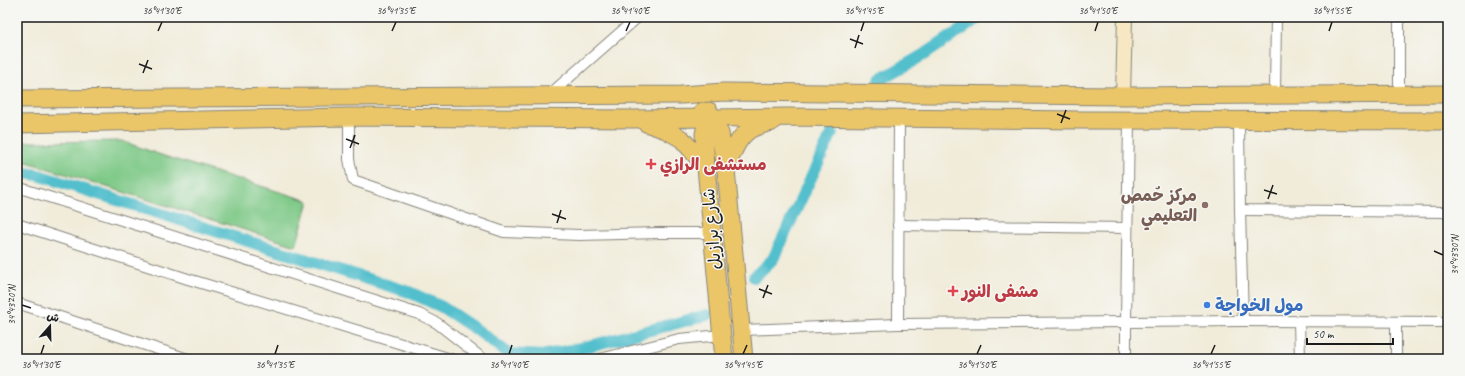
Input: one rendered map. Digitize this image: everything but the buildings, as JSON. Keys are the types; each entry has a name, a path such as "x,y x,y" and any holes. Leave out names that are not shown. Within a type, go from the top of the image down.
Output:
{"highway":[{"path":"17,99 681,95 724,92 1123,96 1399,93 1448,94"},
{"path":"706,167 704,134 707,118 711,105 724,92"},
{"path":"681,95 699,105 707,118 720,133 726,170"},
{"path":"17,124 349,117 631,119 787,117 1448,121"},
{"name":"شارع برازيل","path":"744,359 726,170 735,148 741,138 750,129 787,117"},
{"name":"شارع برازيل","path":"631,119 666,130 682,139 706,167 724,359"}],"main road":[{"path":"1123,96 1125,17"}],"street":[{"path":"548,96 638,17"},
{"path":"1275,94 1276,17"},
{"path":"1399,17 1399,93"},
{"path":"349,117 350,158 353,180 504,232 579,235 712,233"},
{"path":"898,324 899,118"},
{"path":"1126,359 1129,120"},
{"path":"1239,120 1243,322"},
{"path":"17,187 419,314 437,323 483,359"},
{"path":"1240,210 1448,212"},
{"path":"17,224 188,279 451,359"},
{"path":"898,225 1127,228"},
{"path":"17,303 188,359"},
{"path":"1299,322 1300,359"},
{"path":"741,330 898,324 1448,322"},
{"path":"1396,323 1396,359"},
{"path":"600,359 680,339 722,335"}],"green space":[{"path":"122,141 164,156 309,201 296,246 17,159 17,142"}],"waterway":[{"path":"880,80 930,51 980,17"},
{"path":"754,277 773,259 832,133"},
{"path":"17,172 38,175 409,292 442,307 477,330 509,354 542,356 586,347 707,315"}],"place":[{"name":"مستشفى الرازي","path":"651,164"},
{"name":"مركز حُمص التعليمي","path":"1205,205"},
{"name":"مشفى النور","path":"953,291"},
{"name":"مول الخواجة","path":"1207,305"}]}
